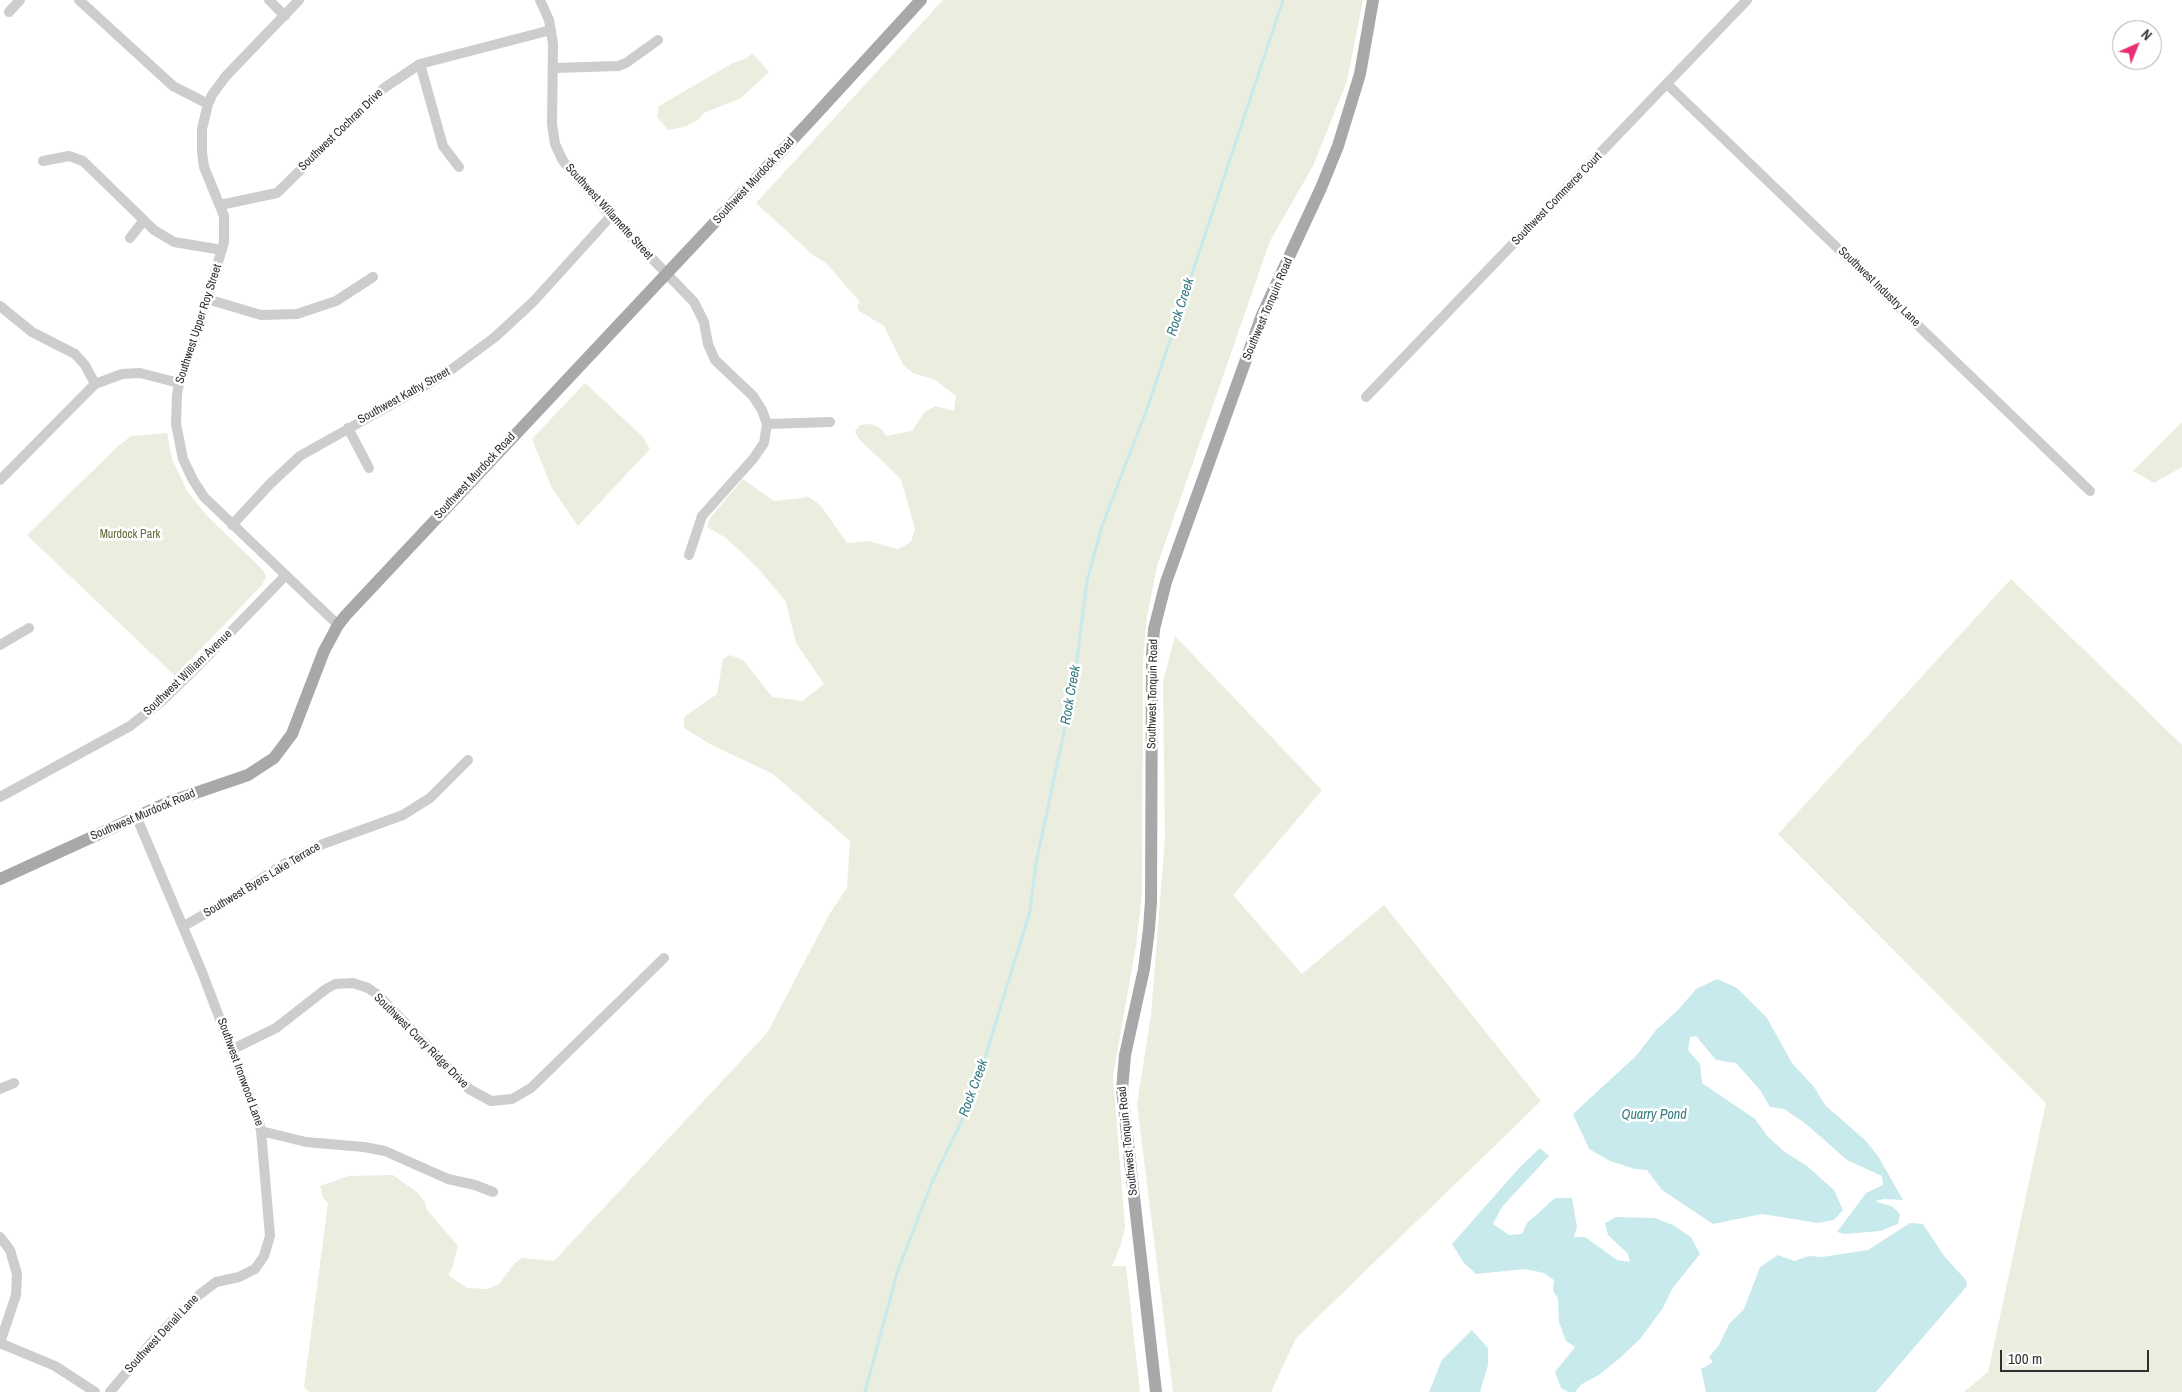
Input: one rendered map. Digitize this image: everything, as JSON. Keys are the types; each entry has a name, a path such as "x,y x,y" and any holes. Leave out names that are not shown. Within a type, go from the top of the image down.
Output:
{"main road":[{"name":"Southwest Murdock Road","path":"0,880 138,818 169,802 248,775 274,758 292,734 313,676 338,626 388,567 667,274 921,0"},
{"name":"Southwest Tonquin Road","path":"1156,1392 1126,1140 1122,1090 1125,1055 1144,969 1151,901 1152,655 1154,629 1166,582 1262,315 1338,146 1360,74 1373,0"}],"street":[{"path":"9,12 20,0"},
{"path":"79,0 173,86 208,104"},
{"path":"268,0 285,16"},
{"name":"Southwest Upper Roy Street","path":"300,0 226,76 212,95 208,104 202,129 204,167 220,205 225,225 222,250 208,299 179,383 176,424 183,459 198,488 232,525 338,626"},
{"name":"Southwest Willamette Street","path":"540,0 551,30 554,68 552,124 555,144 570,170 611,216 694,302 704,322 708,344 715,360 754,396 767,424"},
{"name":"Southwest Commerce Court","path":"1366,397 1747,0"},
{"name":"Southwest Cochran Drive","path":"220,205 277,193 384,88 420,64 551,30"},
{"path":"554,68 618,66 626,63 658,40"},
{"path":"420,64 443,146 459,167"},
{"name":"Southwest Industry Lane","path":"1667,84 2090,491"},
{"path":"43,161 69,156 83,161 154,230 174,242 222,250"},
{"name":"Southwest Kathy Street","path":"232,525 270,484 300,456 444,375 495,337 533,302 611,216"},
{"path":"130,238 144,220"},
{"path":"208,299 261,315 297,314 336,301 373,277"},
{"path":"2,311 37,335 75,354 85,365 95,384"},
{"path":"0,480 95,384 122,374 140,373 179,383"},
{"path":"689,555 702,516 753,459 764,443 767,424 830,422"},
{"path":"348,428 368,468"},
{"name":"Southwest William Avenue","path":"0,797 130,726 162,701 192,672 285,576"},
{"path":"0,645 29,628"},
{"name":"Southwest Byers Lake Terrace","path":"184,926 230,900 284,864 323,844 403,815 430,798 468,760"},
{"name":"Southwest Ironwood Lane","path":"138,818 184,926 261,1131 306,1142 364,1147 385,1151 448,1179 475,1185 493,1192"},
{"name":"Southwest Curry Ridge Drive","path":"232,1050 276,1028 326,988 335,984 353,983 368,988 378,995 474,1092 491,1101 512,1099 531,1088 664,958"},
{"path":"0,1089 14,1083"},
{"name":"Southwest Denali Lane","path":"110,1392 156,1337 199,1294 216,1282 248,1274 255,1270 260,1263 270,1236 261,1131"},
{"path":"0,1237 10,1250 17,1274 16,1295 0,1343 55,1366 95,1392"}],"green space":[{"path":"943,0 1363,0 1347,81 1313,166 1270,241 1157,566 1147,617 1143,660 1142,894 1136,946 1113,1075 1125,1227 1121,1244 1112,1266 1126,1266 1140,1392 309,1392 304,1387 328,1203 323,1198 320,1186 349,1176 393,1175 418,1193 425,1202 427,1210 458,1246 448,1275 467,1288 487,1289 499,1284 514,1264 522,1258 554,1261 767,1033 830,913 847,888 850,841 773,774 710,744 684,728 684,717 717,694 723,659 730,655 743,660 772,697 802,701 824,684 796,643 786,602 758,568 726,538 707,527 710,518 743,479 774,501 809,497 821,506 847,543 868,541 898,549 911,542 915,529 901,479 858,438 855,431 860,425 871,424 882,429 886,436 912,431 924,413 935,406 954,411 956,396 935,380 913,373 904,366 884,326 859,311 857,306 860,302 826,263 813,255 756,203"},
{"path":"752,53 769,72 741,98 704,113 698,120 684,127 668,130 657,117 659,106 733,63 747,58"},
{"path":"585,383 642,436 650,449 578,526 552,488 532,439"},
{"path":"2182,422 2182,467 2154,483 2133,471"},
{"name":"Murdock Park","path":"167,433 172,459 187,491 206,515 263,570 266,577 262,585 175,676 27,535 117,447 131,436"},
{"path":"2011,579 2182,745 2182,1392 1964,1392 1988,1372 2046,1103 1778,834"},
{"path":"1175,636 1322,790 1233,895 1302,974 1384,905 1541,1101 1296,1338 1271,1392 1173,1392 1137,1104 1151,1015 1165,838 1163,682"}],"water":[{"name":"Quarry Pond","path":"1717,979 1737,988 1767,1018 1792,1063 1814,1087 1826,1106 1865,1140 1878,1156 1903,1200 1884,1199 1875,1201 1893,1207 1900,1214 1898,1224 1880,1231 1845,1234 1837,1232 1866,1193 1883,1185 1882,1176 1847,1160 1806,1124 1784,1109 1770,1107 1760,1090 1736,1063 1716,1060 1696,1036 1690,1037 1688,1050 1700,1064 1702,1083 1755,1119 1768,1137 1785,1152 1807,1166 1834,1190 1843,1210 1834,1220 1818,1223 1762,1214 1713,1224 1662,1190 1647,1170 1635,1169 1610,1161 1589,1149 1573,1114 1636,1056 1656,1030 1679,1009 1696,989"},
{"path":"1540,1148 1549,1156 1502,1207 1493,1224 1509,1235 1522,1234 1527,1223 1555,1198 1572,1198 1577,1227 1574,1237 1585,1237 1617,1260 1630,1262 1628,1254 1608,1235 1605,1223 1616,1217 1655,1218 1673,1225 1691,1237 1700,1254 1672,1289 1663,1308 1640,1339 1620,1358 1599,1375 1582,1384 1575,1392 1568,1392 1561,1388 1555,1372 1575,1347 1566,1341 1559,1322 1558,1298 1553,1291 1554,1280 1544,1273 1525,1269 1476,1274 1464,1263 1452,1244 1519,1168"},
{"path":"1910,1223 1923,1224 1944,1256 1966,1280 1967,1286 1876,1392 1706,1392 1701,1369 1713,1362 1709,1357 1719,1345 1729,1324 1744,1309 1760,1267 1778,1255 1794,1261 1809,1256 1822,1257 1868,1250"},
{"path":"1472,1330 1488,1348 1488,1365 1480,1392 1429,1392 1442,1360"}],"waterway":[{"name":"Rock Creek","path":"865,1392 897,1273 932,1182 972,1100 1030,911 1036,863 1073,690 1087,581 1102,526 1148,406 1283,0"}]}
